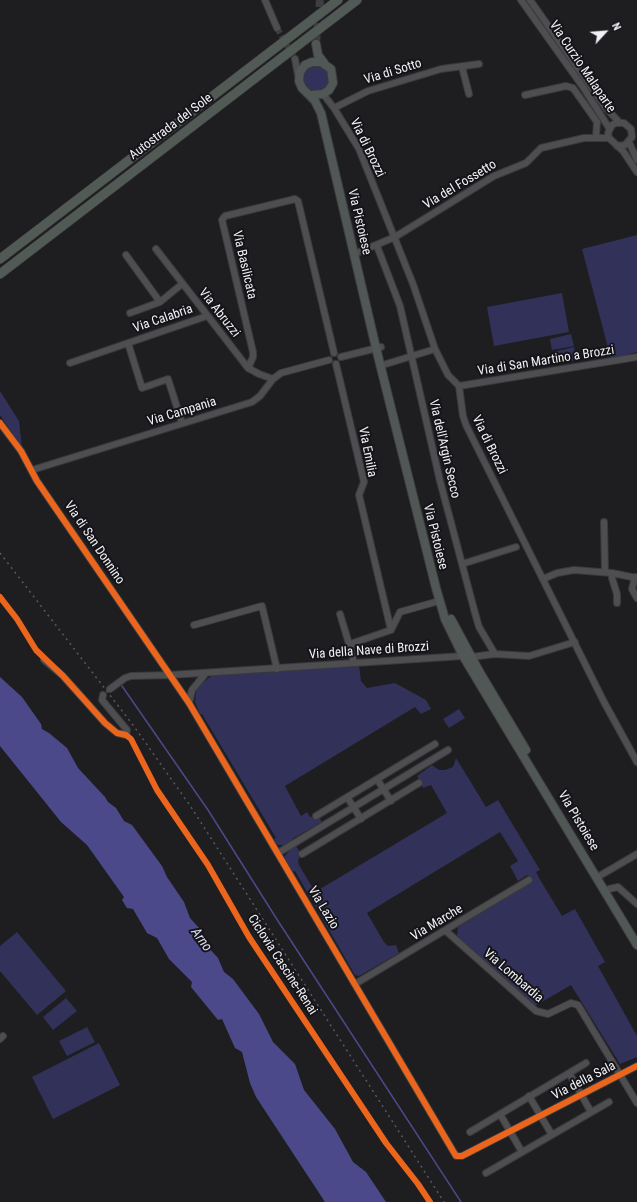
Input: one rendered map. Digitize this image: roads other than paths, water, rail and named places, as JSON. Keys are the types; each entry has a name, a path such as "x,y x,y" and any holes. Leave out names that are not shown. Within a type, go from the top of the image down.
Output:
{"highway":[{"name":"Autostrada del Sole","path":"0,259 338,0"},
{"name":"Autostrada del Sole","path":"0,274 357,0"}],"main road":[{"path":"299,78 302,68 310,62 316,43 318,55 325,64"},
{"name":"Via Pistoiese","path":"310,62 316,61 325,64 333,74 333,83 326,92 324,108 359,252 379,347 386,364 444,600 453,625 467,656 637,945"},
{"name":"Via Pistoiese","path":"299,78 302,88 315,101 321,113 379,347 439,601 448,627 601,874 637,935"},
{"path":"310,95 326,92"}],"street":[{"path":"265,0 277,28"},
{"name":"Via Curzio Malaparte","path":"521,0 588,93 609,128 609,138"},
{"name":"Via Curzio Malaparte","path":"530,0 606,108 619,122 626,124 631,129"},
{"name":"Via Pistoiese","path":"299,78 296,58 302,62 310,62"},
{"name":"Via di Sotto","path":"334,108 368,91 441,69 479,64"},
{"path":"462,67 468,94"},
{"path":"525,95 566,86 573,88 597,122 596,137"},
{"name":"Via di Brozzi","path":"326,92 359,149 413,284 435,349 448,375 459,386 464,420 520,545 543,579 604,702 637,762"},
{"name":"Via Curzio Malaparte","path":"609,128 619,122"},
{"path":"617,146 625,145 629,142 632,134 631,129 637,125"},
{"name":"Via del Fossetto","path":"359,252 377,246 395,237 494,176 526,163 541,148 559,143 596,137 609,138"},
{"path":"609,138 637,172"},
{"path":"629,142 637,160"},
{"name":"Via Basilicata","path":"248,368 253,357 253,352 222,220 225,216 297,199 334,352"},
{"name":"Via dell'Argin Secco","path":"377,246 400,306 413,356 440,481 479,627 495,654"},
{"name":"Via Abruzzi","path":"156,249 248,368 273,379"},
{"path":"126,255 160,302"},
{"path":"130,313 160,302 182,284"},
{"name":"Via Calabria","path":"70,363 207,316"},
{"name":"Via Calabria","path":"128,343 142,388 168,379 182,423"},
{"path":"341,357 379,347"},
{"path":"386,364 435,349"},
{"path":"334,352 339,354 341,357 340,362 336,364 333,364 329,360 329,356 334,352"},
{"name":"Via di San Martino a Brozzi","path":"459,386 637,357"},
{"name":"Via Campania","path":"32,470 252,402 260,396 273,379 286,372 329,360"},
{"name":"Via Emilia","path":"336,364 364,482 359,495 391,630"},
{"name":"Via di San Donnino","path":"0,423 32,470 37,481 170,675"},
{"path":"604,522 605,572"},
{"path":"462,564 520,545"},
{"path":"543,579 562,572 605,572 636,577 632,589 637,598"},
{"path":"612,573 617,594 617,603"},
{"path":"350,647 356,641 391,630 400,612 439,601"},
{"path":"194,625 262,606 277,668"},
{"path":"340,614 354,663"},
{"name":"Via della Nave di Brozzi","path":"110,689 125,678 131,676 206,673 495,654 528,656 575,642"},
{"path":"44,660 63,676 109,726 117,733 126,735 127,730 103,696"},
{"path":"189,703 192,690 206,673"},
{"name":"Via Lazio","path":"170,675 189,703 454,1153"},
{"path":"316,816 435,744"},
{"path":"278,853 448,750"},
{"path":"406,761 412,772"},
{"path":"377,778 390,801"},
{"path":"302,854 419,783"},
{"path":"347,797 361,818"},
{"path":"326,824 333,836"},
{"path":"601,874 637,854"},
{"name":"Via Marche","path":"355,984 529,880"},
{"path":"609,889 618,888 637,904"},
{"name":"Via Lombardia","path":"446,931 536,1011 548,1014 571,1003 578,1005 637,1103"},
{"name":"Via della Sala","path":"470,1132 586,1063"},
{"name":"Via della Sala","path":"454,1153 456,1156 462,1156 637,1066"},
{"name":"Via della Sala","path":"569,1073 591,1112"},
{"path":"529,1096 552,1135"},
{"path":"486,1173 609,1102"},
{"path":"500,1114 522,1152"}],"water":[{"name":"Arno","path":"0,677 22,697 41,724 42,729 67,748 78,768 108,802 116,808 124,821 132,825 162,866 167,877 184,902 190,918 200,929 207,946 218,958 224,972 233,979 259,1014 273,1042 295,1064 304,1090 335,1129 353,1162 366,1172 386,1202 325,1202 256,1097 250,1083 242,1052 235,1048 222,1019 218,1020 191,987 192,982 169,959 157,938 147,933 133,909 127,908 122,900 124,897 87,845 61,822 0,746"}],"waterway":[{"path":"122,686 208,810 278,921 461,1202"}],"tunnel":[{"path":"316,43 320,0"},
{"path":"277,28 295,59"}],"railway":[{"path":"0,553 133,725 191,807 444,1202"}]}
